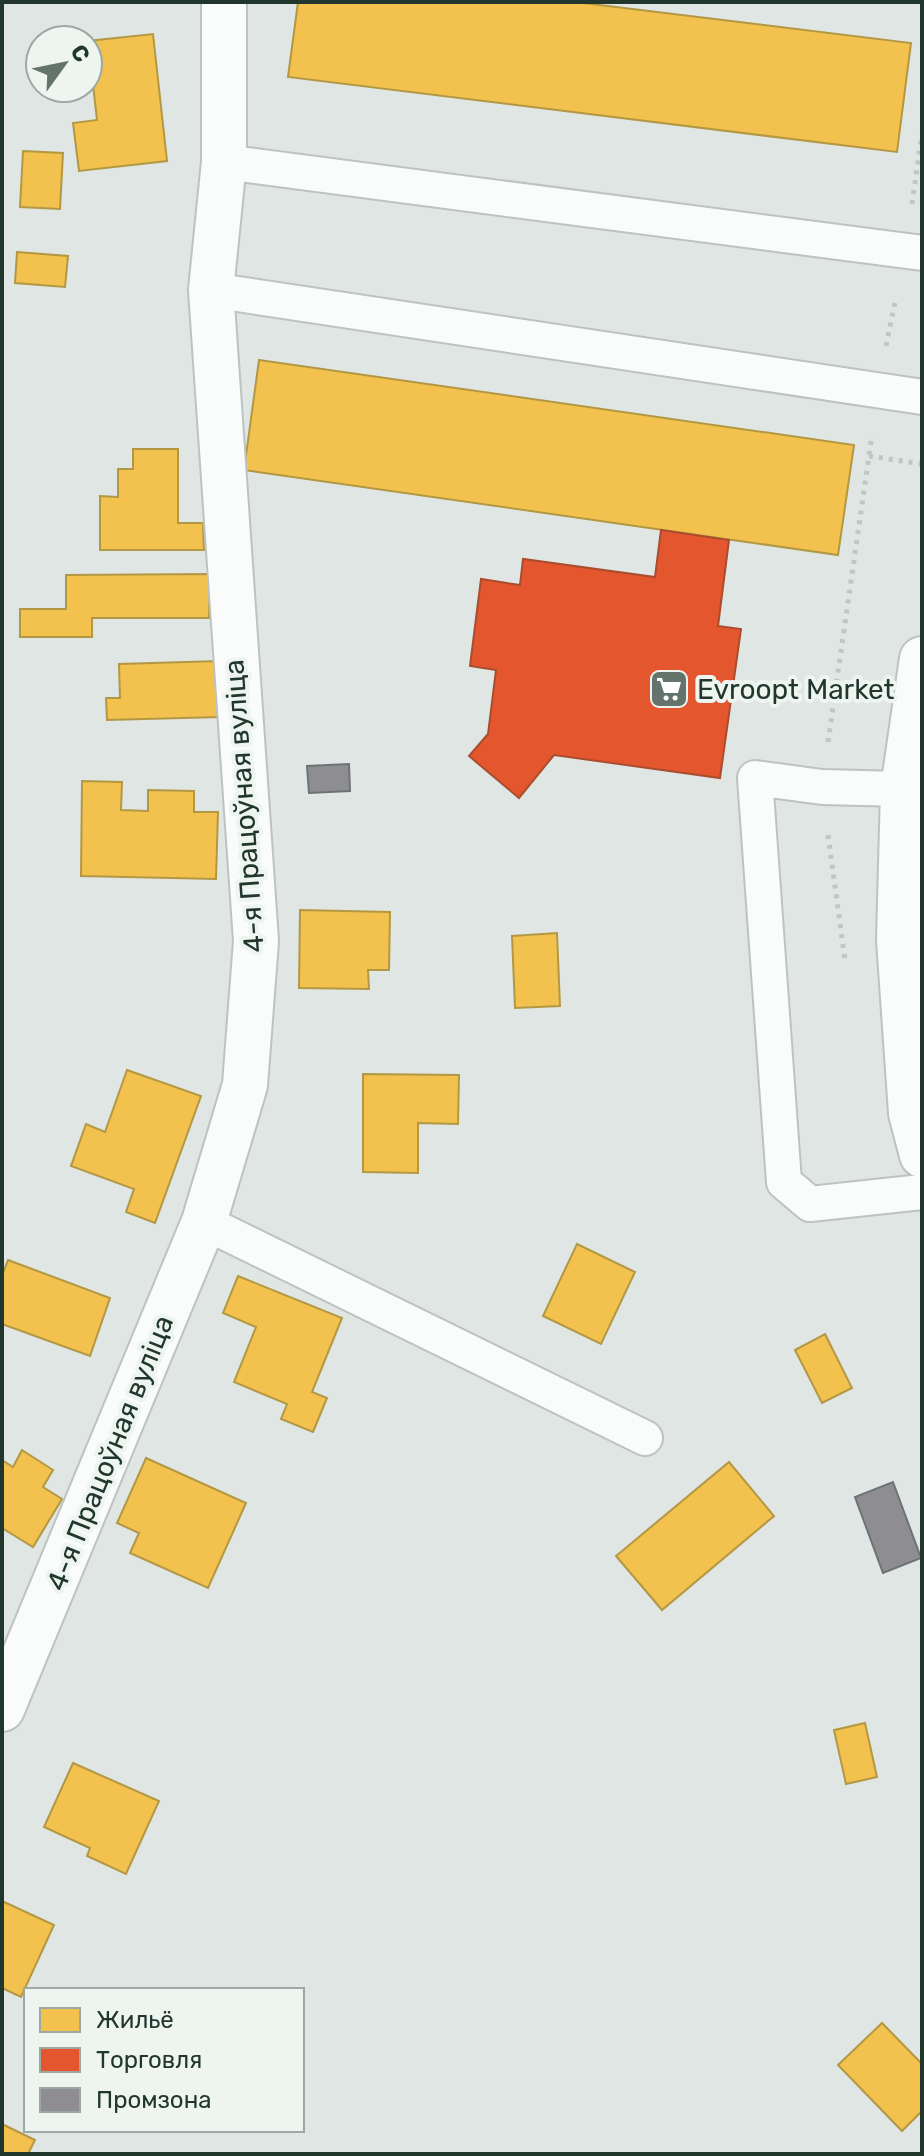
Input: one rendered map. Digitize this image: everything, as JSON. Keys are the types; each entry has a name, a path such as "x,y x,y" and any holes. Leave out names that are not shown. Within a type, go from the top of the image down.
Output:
{"street":[{"name":"4-я Працоўная вуліца","path":"2,1709 204,1222 245,1085 256,941 211,290 224,162 224,2"},
{"path":"922,659 903,789 899,940 911,1113 922,1155"}],"lane":[{"path":"224,162 914,252"},
{"path":"211,290 922,397"},
{"path":"903,789 822,787 755,778 784,1182 810,1204 922,1192"},
{"path":"204,1222 645,1438"}],"path":[{"path":"847,976 822,787 877,391 914,252 922,134"},
{"path":"869,456 922,464"}],"building: Жильё":[{"path":"298,2 575,2 911,43 897,152 288,77"},
{"path":"153,34 167,161 79,171 73,123 97,120 95,104 104,104 104,39"},
{"path":"23,151 63,153 60,209 20,207"},
{"path":"17,252 68,256 65,287 15,283"},
{"path":"259,360 854,445 838,555 244,470"},
{"path":"133,449 178,449 178,523 203,523 204,550 100,550 100,496 118,497 118,469 133,469"},
{"path":"210,574 209,618 92,618 92,637 20,637 20,609 66,609 66,575"},
{"path":"219,661 221,717 107,720 106,698 120,698 119,664"},
{"path":"82,781 122,782 121,810 148,811 148,790 194,791 194,812 218,812 216,879 81,876"},
{"path":"300,910 390,912 389,970 368,970 369,989 299,988"},
{"path":"557,933 560,1006 515,1008 512,936"},
{"path":"127,1070 201,1096 155,1223 126,1212 134,1189 71,1166 86,1124 105,1132"},
{"path":"363,1074 459,1075 458,1124 418,1123 418,1173 363,1172"},
{"path":"577,1244 635,1272 601,1344 543,1316"},
{"path":"8,1260 110,1298 90,1356 2,1324 2,1276"},
{"path":"238,1276 342,1318 312,1392 327,1398 313,1432 281,1419 287,1404 234,1382 256,1327 223,1313"},
{"path":"825,1334 852,1388 822,1403 795,1350"},
{"path":"22,1450 53,1470 43,1487 62,1499 33,1547 2,1528 2,1460 13,1467"},
{"path":"146,1458 246,1503 208,1588 130,1553 139,1533 117,1523"},
{"path":"729,1462 774,1516 662,1610 616,1556"},
{"path":"865,1723 877,1777 846,1784 834,1730"},
{"path":"73,1763 159,1801 126,1874 87,1856 90,1848 44,1827"},
{"path":"2,1901 54,1925 21,1997 2,1988"},
{"path":"882,2023 922,2064 922,2111 902,2131 838,2065"},
{"path":"2,2124 35,2140 28,2154 2,2154"}],"building: Торговля":[{"path":"661,530 729,540 718,626 741,629 720,778 554,755 519,798 469,756 488,734 496,670 470,666 481,579 520,585 523,559 655,577"}],"building: Промзона":[{"path":"349,764 350,791 309,793 307,766"},
{"path":"893,1482 921,1558 883,1573 855,1497"}],"place":[{"name":"Evroopt Market","path":"669,689"}]}
